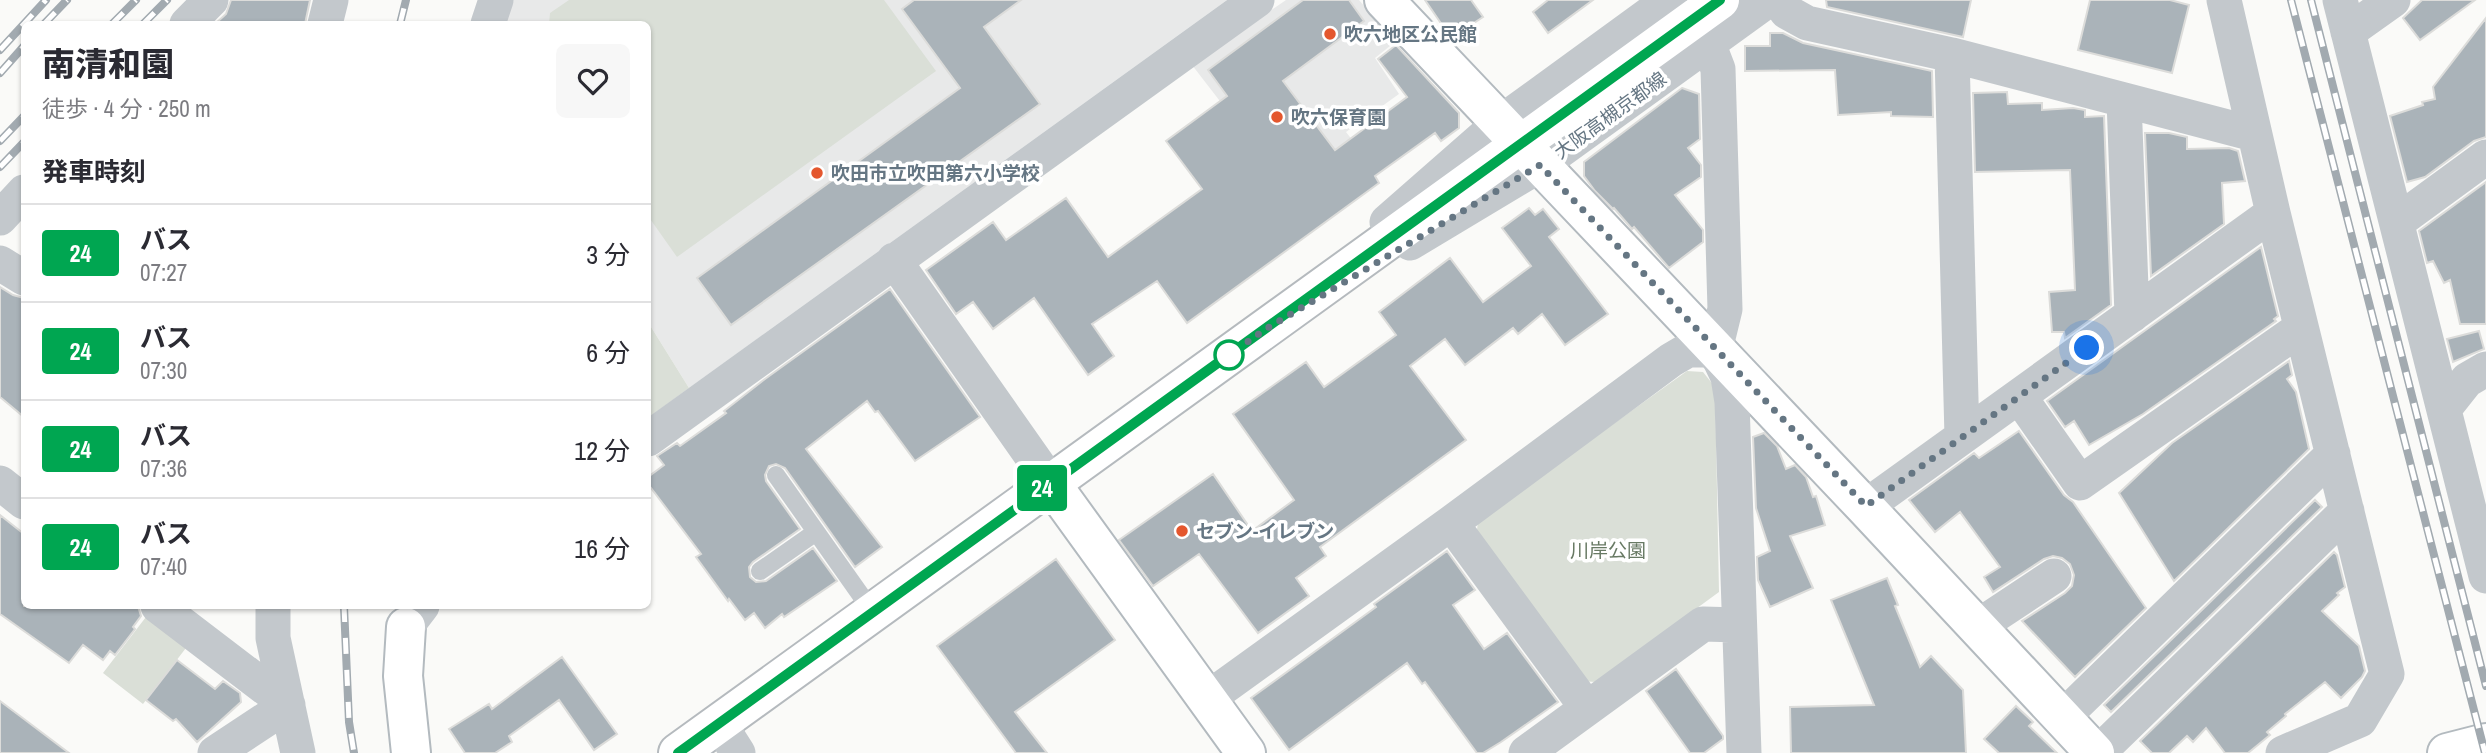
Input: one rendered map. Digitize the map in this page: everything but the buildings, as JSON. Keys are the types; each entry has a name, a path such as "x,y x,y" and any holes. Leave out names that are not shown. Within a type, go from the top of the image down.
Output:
{"street":[{"path":"190,21 211,0"},
{"path":"326,21 331,0"},
{"path":"489,21 496,0"},
{"path":"651,437 1256,0"},
{"path":"1384,0 2097,753 2347,511"},
{"name":"大阪高槻京都線","path":"1520,144 1669,0"},
{"name":"大阪高槻京都線","path":"678,753 728,738 872,611 1720,0"},
{"name":"大阪高槻京都線","path":"1520,144 1706,47 1768,0"},
{"path":"1778,0 1787,12 1807,23 1952,55 2254,134"},
{"path":"2224,0 2273,214 2387,674 2360,720 2283,753"},
{"path":"2393,0 2344,16 2444,409 2479,522 2486,576"},
{"path":"1706,47 1718,69 1719,83 1725,309 1715,350 1728,377 1732,402 1744,753"},
{"path":"1952,55 1962,437"},
{"path":"2123,100 2132,315"},
{"path":"2397,222 2486,157"},
{"path":"1866,506 2273,214"},
{"path":"894,260 1246,753"},
{"path":"0,263 21,276"},
{"path":"2019,396 2080,483 2301,328"},
{"path":"1207,699 1671,360 1688,350 1715,350"},
{"path":"2444,409 2466,380 2486,369"},
{"path":"2062,718 2333,454"},
{"path":"0,483 21,500"},
{"path":"1451,523 1587,708"},
{"path":"1978,626 2054,576"},
{"path":"162,609 288,705"},
{"path":"273,609 273,638 298,753"},
{"path":"411,753 403,676 414,616"},
{"path":"1526,753 1703,624 1739,625"},
{"path":"215,753 288,705"},
{"path":"2447,753 2486,743"}],"lane":[{"path":"776,475 872,611"},
{"path":"760,571 816,532"}],"shaded area":[{"name":"吹田市立吹田第六小学校","path":"508,0 1227,0 689,388 651,327 651,21 501,21"},
{"path":"1286,0 1359,0 1395,42 1375,58 1399,94 1346,132 1353,141 1287,188 1192,65"}],"green space":[{"path":"569,0 884,0 936,71 677,257 651,220 651,21 549,21 550,13"},
{"path":"651,327 689,388 651,416"},
{"name":"川岸公園","path":"1687,371 1703,372 1715,387 1719,592 1596,682 1579,681 1476,539 1478,521"},
{"path":"149,613 189,644 143,704 103,673"}],"railway":[{"path":"27,21 46,0"},
{"path":"47,21 67,0"},
{"path":"115,21 136,0"},
{"path":"146,21 167,0"},
{"path":"401,21 406,0"},
{"path":"2291,0 2485,753"},
{"path":"2311,0 2486,686"},
{"path":"0,50 21,27"},
{"path":"0,73 21,49"},
{"path":"0,141 21,119"},
{"path":"0,167 21,145"},
{"path":"344,609 349,722 354,753"}],"bus line":[{"name":"24","path":"678,753 1720,0"}],"place":[{"name":"吹六地区公民館","path":"1330,34"},
{"name":"吹六保育園","path":"1277,117"},
{"name":"吹田市立吹田第六小学校","path":"817,173"},
{"name":"セブン-イレブン","path":"1182,531"}],"route":[{"path":"1229,355 1223,359 1266,329 1540,165 1866,506 2087,348"}]}
